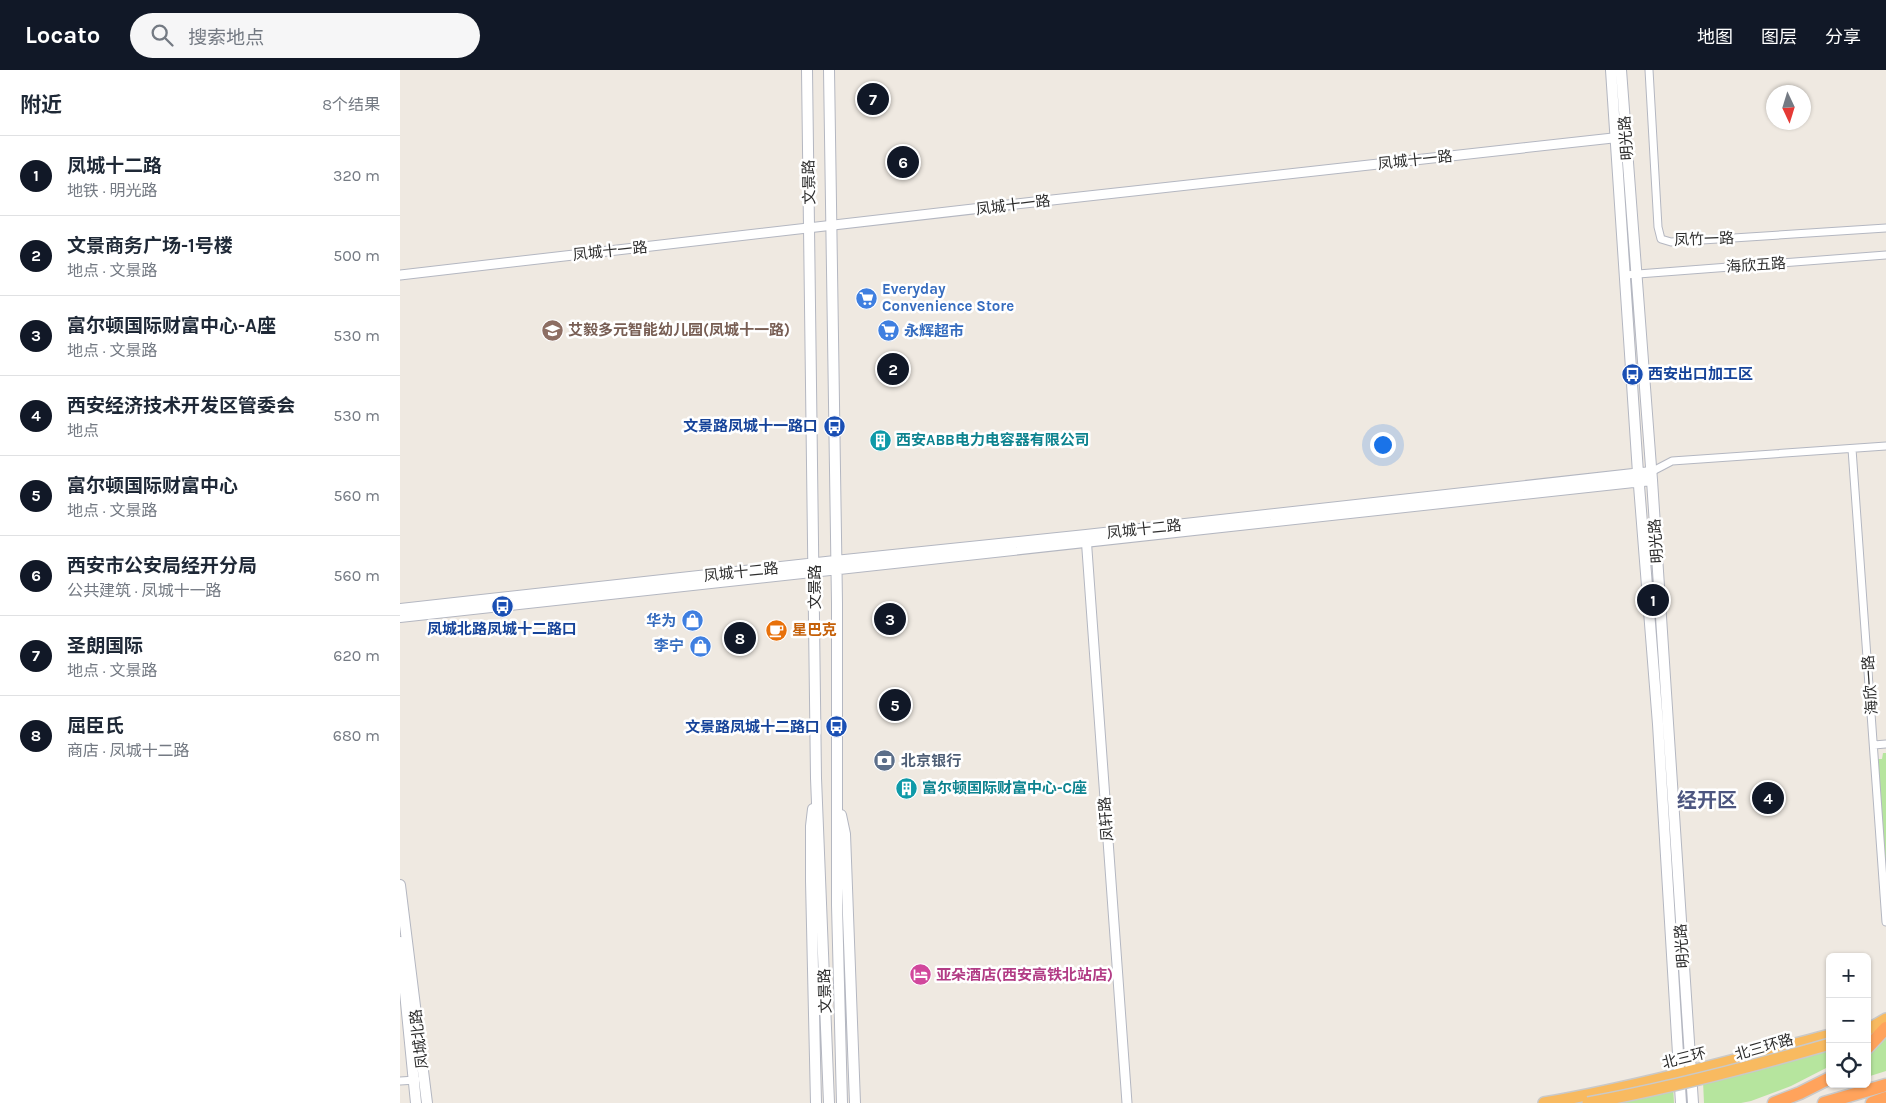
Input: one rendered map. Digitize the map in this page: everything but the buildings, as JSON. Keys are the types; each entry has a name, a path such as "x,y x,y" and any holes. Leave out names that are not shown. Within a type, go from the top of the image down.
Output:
{"highway":[{"path":"1871,1023 1886,1019"},
{"path":"1871,1028 1886,1019"},
{"path":"1871,1044 1886,1028"},
{"name":"北三环","path":"1544,1103 1680,1075 1826,1036"},
{"name":"北三环路","path":"1588,1103 1641,1094 1731,1072 1826,1045"},
{"path":"1774,1103 1826,1080"},
{"path":"1824,1103 1886,1085"},
{"path":"1872,1103 1886,1098"}],"main road":[{"name":"文景路","path":"807,70 815,568 816,778 829,1103"},
{"name":"文景路","path":"829,70 836,565 837,905 842,1103"},
{"name":"明光路","path":"1611,70 1620,137 1630,274 1639,478 1659,734 1681,1103"},
{"name":"明光路","path":"1620,137 1621,70"},
{"name":"明光路","path":"1630,274 1651,476 1693,1103"},
{"name":"凤城十二路","path":"400,618 836,565 1651,476"},
{"name":"凤城十二路","path":"400,609 815,568"},
{"path":"816,778 811,826 810,880 816,1103"},
{"path":"836,789 845,834 855,1103"},
{"name":"凤城北路","path":"400,885 402,923 419,1079 416,1103"},
{"name":"凤城北路","path":"400,942 419,1079 427,1103"}],"street":[{"name":"凤竹一路","path":"1649,70 1658,227 1661,239 1672,242 1886,228"},
{"name":"凤城十一路","path":"400,275 1620,137"},
{"name":"海欣五路","path":"1630,274 1886,255"},
{"name":"凤城十二路","path":"1651,476 1672,461 1886,446"},
{"name":"海欣一路","path":"1852,449 1886,922"},
{"name":"凤轩路","path":"1086,539 1127,1103"},
{"path":"1874,745 1886,744"},
{"path":"400,1081 419,1079"}],"green space":[{"path":"1883,753 1886,753 1886,876 1876,759 1882,759"},
{"path":"1886,1032 1886,1071 1871,1076 1871,1047"},
{"path":"1826,1047 1826,1068 1791,1086 1751,1101 1741,1103 1704,1103 1703,1081"},
{"path":"1673,1086 1674,1103 1593,1103"}],"place":[{"name":"圣朗国际","path":"873,99"},
{"name":"西安市公安局经开分局","path":"903,162"},
{"name":"Everyday Convenience Store","path":"866,298"},
{"name":"艾毅多元智能幼儿园(凤城十一路)","path":"552,330"},
{"name":"永辉超市","path":"888,331"},
{"name":"文景商务广场-1号楼","path":"893,369"},
{"name":"西安出口加工区","path":"1632,374"},
{"name":"文景路凤城十一路口","path":"834,426"},
{"name":"西安ABB电力电容器有限公司","path":"880,440"},
{"name":"凤城十二路","path":"1653,600"},
{"name":"凤城北路凤城十二路口","path":"502,606"},
{"name":"富尔顿国际财富中心-A座","path":"890,619"},
{"name":"华为","path":"692,621"},
{"name":"星巴克","path":"776,630"},
{"name":"屈臣氏","path":"740,638"},
{"name":"李宁","path":"700,646"},
{"name":"富尔顿国际财富中心","path":"895,705"},
{"name":"文景路凤城十二路口","path":"836,727"},
{"name":"北京银行","path":"885,761"},
{"name":"富尔顿国际财富中心-C座","path":"906,788"},
{"name":"西安经济技术开发区管委会","path":"1768,798"},
{"name":"亚朵酒店(西安高铁北站店)","path":"920,975"}],"district":[{"name":"经开区","path":"1707,800"}]}
